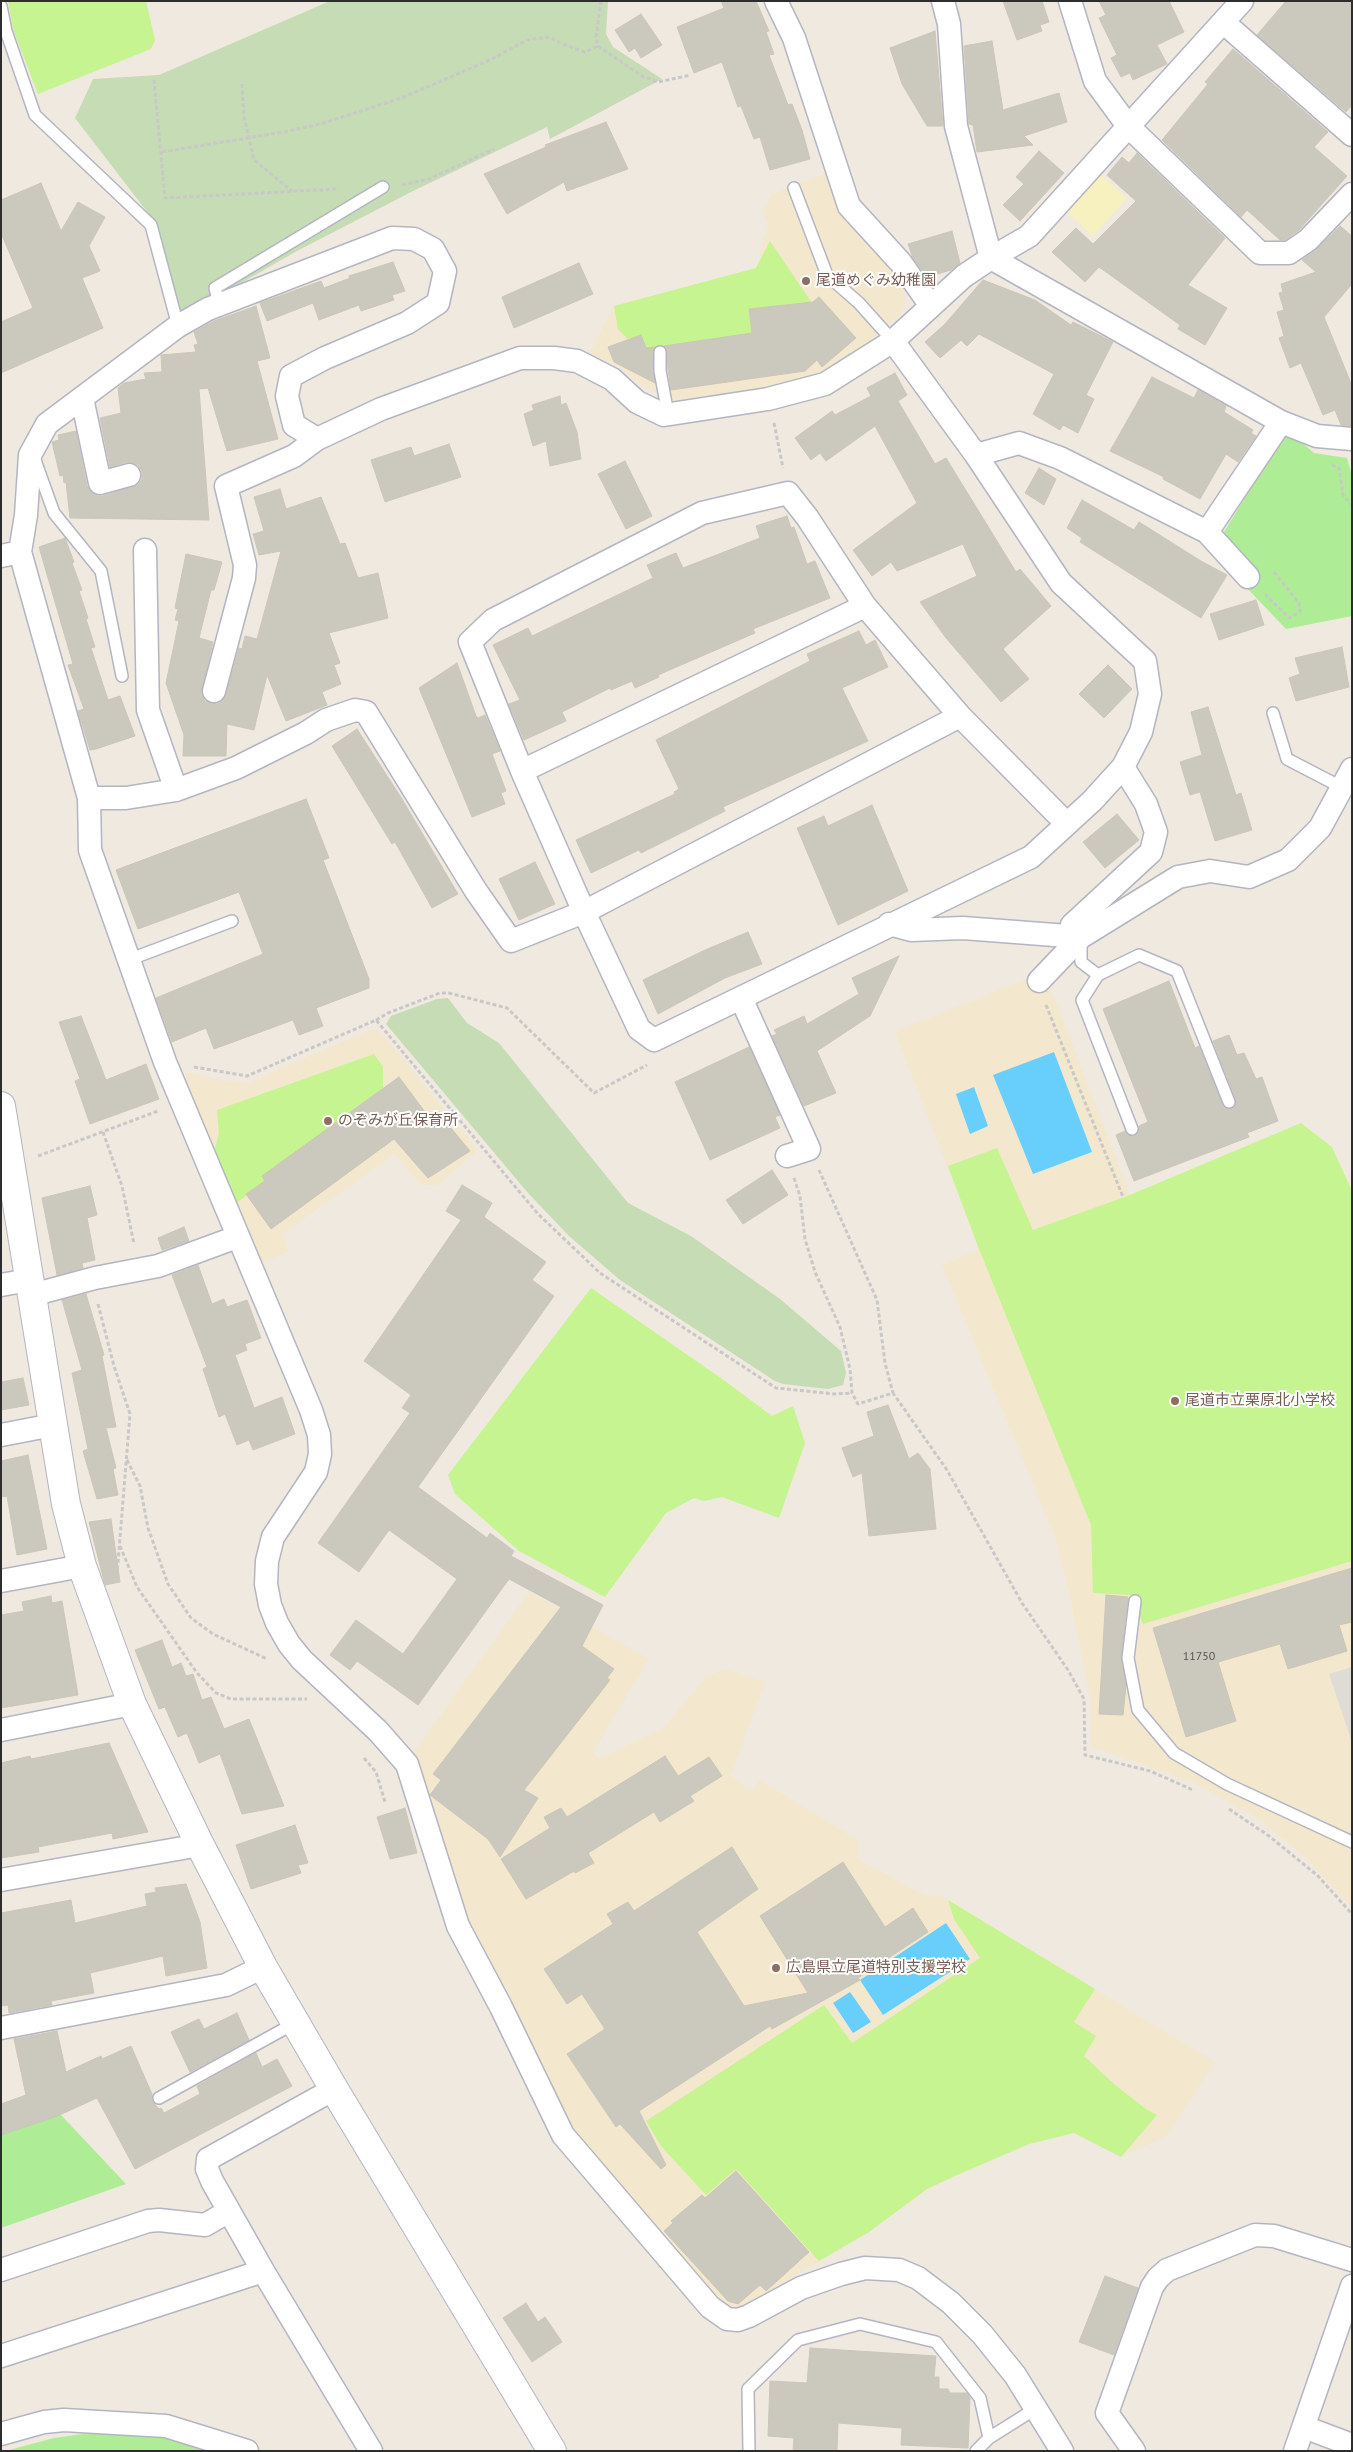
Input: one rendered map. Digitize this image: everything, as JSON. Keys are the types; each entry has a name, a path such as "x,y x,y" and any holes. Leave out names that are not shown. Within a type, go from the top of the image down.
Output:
{"street":[{"path":"776,1 794,38 849,206 901,263 930,306"},
{"path":"943,1 949,24 956,126 991,258 1281,422 1317,436 1352,439"},
{"path":"1070,1 1095,81 1128,126 1260,253 1289,253 1308,240 1352,194"},
{"path":"214,691 244,578 245,564 226,486 294,456 317,439 381,409 520,358 554,358 576,361 612,379 637,402 664,414 768,399 826,384 893,341 964,276 1029,236 1242,1"},
{"path":"1223,22 1352,135"},
{"path":"317,439 294,425 287,396 291,376 325,358 407,323 438,303 445,271 433,249 414,239 392,238 308,272 219,304 178,326 47,424 32,451 26,515 11,554 89,798 90,850 128,960 182,1102 311,1410 319,1435 320,1454 316,1472 273,1537 267,1561 266,1584 270,1605 288,1644 302,1660 378,1731 407,1764 458,1926 501,2007 563,2134 710,2307 726,2318 738,2320 801,2288 841,2274 865,2268 900,2270 918,2278 951,2302 982,2334 1014,2376 1062,2451"},
{"path":"893,341 976,455 1061,583 1145,661 1150,694 1141,732 1123,767 1092,801 1067,824 1030,857 888,924 654,1040 639,1029 584,912 522,771 470,642 493,620 702,513 788,493 807,517 865,606 960,716 1067,824"},
{"path":"82,398 100,482 129,475"},
{"path":"1207,532 1281,422"},
{"path":"976,455 1019,443 1060,458 1207,532 1248,577"},
{"path":"145,550 148,710 176,790"},
{"path":"522,771 865,606"},
{"path":"89,798 126,798 176,790 236,768 306,733 326,720 355,710 366,712 476,891 511,941 584,912 960,716"},
{"path":"1077,937 1072,925 1151,852 1156,832 1146,804 1123,767"},
{"path":"1039,981 1077,937 1178,877 1210,871 1248,877 1288,860 1320,828 1348,779"},
{"path":"888,924 911,930 963,928 1077,937"},
{"path":"741,998 809,1149 787,1156"},
{"path":"1,1106 66,1504 82,1566 132,1704 200,1845 263,1967 334,2089 552,2451"},
{"path":"1,1285 30,1287 92,1279 158,1266 237,1237"},
{"path":"1,1435 53,1425"},
{"path":"1,1581 82,1566"},
{"path":"1,1730 132,1704"},
{"path":"1,1880 200,1845"},
{"path":"1,2028 226,1985 263,1967"},
{"path":"334,2089 208,2159 207,2168 212,2181 263,2272 371,2451"},
{"path":"1,2270 148,2221 159,2220 204,2225 229,2211"},
{"path":"1134,2451 1107,2413 1152,2286 1167,2270 1255,2235 1274,2236 1352,2260"},
{"path":"1,2356 263,2272"},
{"path":"1295,2451 1352,2286"},
{"path":"1,2434 64,2420 166,2426 247,2451"},
{"path":"1304,2427 1352,2445"}],"lane":[{"path":"1,6 6,31 35,114 151,225 178,326"},
{"path":"219,304 215,288 383,187"},
{"path":"794,188 828,275 859,303 893,341"},
{"path":"660,352 660,371 668,414"},
{"path":"32,451 54,513 102,571 122,676"},
{"path":"1273,713 1287,759 1348,779"},
{"path":"128,960 232,922"},
{"path":"1077,937 1081,962 1098,975"},
{"path":"1132,1129 1082,1000 1098,975 1139,955 1177,970 1229,1102"},
{"path":"1135,1601 1128,1658 1138,1710 1174,1753 1227,1784 1352,1842"},
{"path":"159,2098 295,2023"},
{"path":"749,2451 748,2389 798,2340 860,2324 936,2342 980,2398 989,2438"},
{"path":"976,2451 989,2438 1035,2409"}],"path":[{"path":"601,1 596,38 598,46 642,76 658,82 691,75"},
{"path":"162,152 284,132 324,123 404,97 492,59 527,40 550,37 562,44 585,52 598,46"},
{"path":"154,80 165,198 383,187 429,179 494,149"},
{"path":"242,84 248,138 254,160 293,191"},
{"path":"768,399 788,493"},
{"path":"1330,464 1340,468 1343,495 1352,505"},
{"path":"1248,577 1289,618 1300,612 1299,603 1268,565"},
{"path":"1039,981 1040,990 1123,1197"},
{"path":"166,1062 247,1076 388,1013 440,993 449,993 506,1008 594,1093 646,1065 654,1040"},
{"path":"376,1020 538,1214 600,1272 776,1388 835,1394 852,1393"},
{"path":"11,1166 182,1102"},
{"path":"103,1132 122,1186 140,1269"},
{"path":"809,1149 877,1300 885,1363 893,1393 947,1470 1022,1603 1068,1670 1084,1699 1085,1755 1150,1771 1195,1790"},
{"path":"787,1156 800,1196 805,1239 816,1272 840,1327 850,1369 852,1393 858,1404 893,1393"},
{"path":"92,1279 114,1366 130,1414 116,1578"},
{"path":"127,1460 140,1486 148,1528 168,1584 191,1618 213,1634 264,1657 270,1663"},
{"path":"119,1543 137,1588 198,1673 216,1693 231,1699 310,1700 303,1693"},
{"path":"364,1757 376,1772 385,1802"},
{"path":"1221,1804 1269,1836 1318,1876 1352,1914"}],"shaded area":[{"name":"尾道めぐみ幼稚園","path":"829,172 899,274 904,287 905,304 901,314 838,369 812,381 675,402 641,385 618,366 589,354 614,306 756,268 768,225 763,210 772,194"},
{"name":"尾道市立栗原北小学校","path":"1030,977 1051,988 1130,1195 1301,1123 1332,1147 1352,1191 1352,1908 1305,1857 1256,1817 1192,1782 1090,1746 1091,1702 1070,1596 1055,1537 942,1265 979,1249 895,1032"},
{"name":"のぞみが丘保育所","path":"372,1029 378,1030 385,1037 478,1150 438,1185 421,1185 395,1154 284,1233 288,1252 259,1264 184,1079 185,1074 189,1072 218,1080 248,1083"},
{"name":"広島県立尾道特別支援学校","path":"529,1592 649,1659 593,1752 599,1758 663,1729 707,1676 726,1669 765,1682 731,1776 752,1792 760,1780 859,1841 857,1858 925,1896 940,1895 1215,2062 1167,2136 1121,2157 1074,2133 1029,2144 927,2189 869,2232 733,2312 724,2309 580,2140 468,1922 448,1868 414,1752"},
{"path":"1352,1667 1352,1743 1329,1674"}],"green space":[{"path":"8,1 146,1 155,40 151,49 38,94 13,29"},
{"path":"330,1 608,1 606,34 613,47 662,79 550,139 547,127 413,191 297,251 182,317 178,314 155,222 75,118 93,79 159,75"},
{"path":"770,241 812,303 791,321 788,305 749,309 752,333 663,346 660,352 649,357 641,335 628,339 618,329 614,306 756,268"},
{"path":"1292,434 1314,453 1347,458 1352,476 1352,616 1286,629 1244,585 1233,546 1224,532 1281,439"},
{"path":"448,998 467,1023 499,1043 628,1203 691,1236 780,1299 841,1351 846,1373 843,1385 828,1389 783,1384 775,1381 620,1280 569,1236 528,1193 386,1024 391,1016 437,999"},
{"path":"374,1054 383,1067 383,1093 235,1204 214,1151 219,1134 217,1110"},
{"path":"1301,1123 1332,1147 1352,1191 1352,1561 1143,1624 1131,1595 1093,1593 1091,1525 979,1249 948,1166 997,1148 1033,1230 1130,1195"},
{"path":"591,1288 772,1416 793,1406 805,1443 779,1518 722,1497 704,1501 694,1498 666,1513 605,1597 519,1551 455,1494 448,1475"},
{"path":"948,1900 1095,1989 1074,2022 1096,2036 1084,2056 1115,2085 1146,2109 1157,2115 1121,2157 1074,2133 1029,2144 927,2189 869,2232 819,2261 736,2169 706,2195 661,2146 646,2121 824,2005 852,2043 980,1958 954,1919"},
{"path":"1,2106 61,2115 126,2184 1,2228"},
{"path":"105,2431 159,2436 206,2451 5,2451 54,2438"}],"sand":[{"path":"1100,174 1127,198 1093,236 1067,212"}],"water":[{"path":"1054,1052 1092,1152 1033,1174 993,1075"},
{"path":"974,1087 988,1126 970,1134 956,1094"},
{"path":"946,1923 970,1959 883,2015 860,1980"},
{"path":"850,1992 871,2022 853,2033 833,2003"}],"building":[{"path":"721,1 756,1 769,31 766,32 774,54 769,55 788,105 792,104 810,159 770,170 760,137 754,139 741,106 738,107 722,62 694,73 677,27 724,8"},
{"path":"1003,1 1042,1 1049,22 1040,25 1042,31 1017,40"},
{"path":"1099,1 1169,1 1184,32 1157,45 1167,64 1133,80 1130,73 1121,77 1111,58 1117,55 1099,18 1106,15"},
{"path":"1286,1 1352,1 1352,105 1346,112 1257,35"},
{"path":"641,14 662,45 641,58 635,48 629,52 615,30"},
{"path":"935,31 943,126 927,126 902,84 890,48"},
{"path":"992,41 1003,110 1059,93 1067,122 1024,136 1033,145 977,152 973,125 969,124 964,46"},
{"path":"1233,49 1328,132 1314,147 1347,176 1299,230 1285,240 1280,240 1247,210 1241,217 1162,140 1208,84 1205,82"},
{"path":"606,122 628,169 567,191 564,182 507,214 484,174 546,147 545,145"},
{"path":"1039,151 1064,173 1020,221 1003,205 1024,184 1016,177"},
{"path":"1137,153 1225,238 1188,285 1227,308 1205,345 1178,329 1180,325 1099,267 1085,282 1052,252 1076,228 1093,244 1136,201 1107,175 1122,157 1129,163"},
{"path":"41,183 61,231 78,202 105,217 89,246 100,271 82,278 103,328 1,373 1,322 33,308 1,233 1,200"},
{"path":"1340,226 1352,236 1352,284 1324,317 1352,386 1352,426 1341,425 1335,410 1323,415 1301,363 1290,368 1279,338 1284,336 1277,312 1284,310 1279,293 1283,292 1281,284 1316,272 1302,260 1317,249"},
{"path":"952,231 960,263 951,270 927,277 913,258 908,244"},
{"path":"393,262 405,291 392,295 394,300 361,311 359,305 319,320 313,303 267,321 260,303 321,281 324,288 350,278 349,276"},
{"path":"579,263 593,294 514,328 502,297"},
{"path":"983,280 1035,300 1071,325 1073,322 1113,342 1086,395 1094,399 1078,433 1063,425 1060,430 1033,414 1054,374 979,334 967,346 961,340 940,358 925,342 945,324"},
{"path":"819,297 856,338 822,367 817,360 805,371 671,390 667,352 664,346 752,333 749,309 813,302"},
{"path":"256,306 270,358 257,361 278,439 227,451 208,388 199,389 209,520 70,518 66,482 64,483 63,475 60,476 52,442 59,440 58,435 76,431 87,486 97,496 103,496 138,485 142,479 142,472 138,465 126,462 110,467 100,418 121,413 118,388 124,383 146,379 144,373 162,372 161,355 196,352 194,345 198,344 194,332 214,321"},
{"path":"641,335 646,348 655,347 652,352 655,383 614,362 608,347"},
{"path":"895,373 907,395 898,401 935,464 946,458 1016,572 1020,569 1051,606 1003,649 1029,679 1001,702 946,638 920,602 977,576 963,544 897,571 891,562 872,576 853,550 917,503 875,426 826,461 820,453 811,460 795,438 832,411 835,415 871,396 867,388"},
{"path":"1152,377 1194,398 1198,390 1226,406 1224,412 1253,430 1251,433 1256,436 1238,462 1226,454 1200,499 1163,479 1164,477 1110,451"},
{"path":"560,396 561,405 566,403 577,432 581,459 550,466 546,441 533,446 524,414 534,410 532,405"},
{"path":"449,444 461,477 385,502 371,460 411,447 414,456"},
{"path":"625,461 652,516 626,529 598,474"},
{"path":"1039,468 1056,479 1044,505 1025,493"},
{"path":"280,489 286,509 321,497 340,544 345,543 358,578 378,573 388,618 329,633 340,663 334,665 341,684 322,692 327,705 286,721 267,675 254,730 227,724 226,756 183,756 184,735 166,683 179,621 175,620 178,609 175,608 186,554 222,562 214,590 211,590 199,638 213,642 201,694 205,701 217,704 223,701 226,695 239,648 242,649 245,636 257,639 281,551 259,555 253,534 264,531 254,497"},
{"path":"1082,500 1134,530 1139,522 1227,575 1201,618 1080,542 1082,538 1067,528"},
{"path":"787,516 791,528 794,527 807,564 815,561 830,598 753,629 755,633 658,675 659,677 635,688 632,681 611,690 610,688 562,712 566,721 524,740 509,704 520,700 493,645 528,628 532,636 653,578 647,565 676,553 683,568 760,538 756,526"},
{"path":"65,538 82,590 79,591 95,647 91,648 108,700 120,696 135,736 90,750 78,711 84,709 68,665 73,664 39,547"},
{"path":"1256,600 1264,625 1219,640 1210,614"},
{"path":"859,631 866,645 875,640 888,667 842,688 868,741 723,807 725,811 641,853 639,850 591,873 576,840 675,794 674,792 679,789 656,740 810,661 807,654"},
{"path":"1342,647 1349,687 1296,701 1289,678 1300,674 1295,658"},
{"path":"457,663 476,716 478,718 485,715 500,751 492,754 506,791 501,793 505,804 472,817 419,688"},
{"path":"1108,665 1132,689 1104,718 1079,694"},
{"path":"1208,707 1236,795 1241,793 1252,830 1215,841 1200,792 1190,795 1180,762 1202,755 1191,712"},
{"path":"357,729 402,799 458,894 432,908 395,842 392,844 332,746"},
{"path":"306,799 329,858 323,860 369,979 369,988 316,1008 323,1026 299,1035 293,1020 214,1049 206,1028 172,1042 156,998 263,954 239,892 138,929 116,870"},
{"path":"872,805 908,891 838,925 797,828 824,816 828,826"},
{"path":"1117,814 1139,840 1105,868 1083,842"},
{"path":"535,862 555,904 519,920 499,879"},
{"path":"748,932 762,964 725,978 658,1014 643,980 705,950"},
{"path":"899,956 870,1016 817,1051 836,1093 804,1106 772,1036 777,1034 774,1030 804,1016 807,1024 859,994 852,978"},
{"path":"1169,981 1195,1048 1199,1046 1224,1108 1232,1109 1236,1100 1213,1041 1229,1035 1237,1055 1244,1053 1256,1079 1262,1077 1278,1121 1247,1133 1249,1137 1134,1181 1116,1135 1125,1131 1128,1135 1134,1136 1138,1133 1139,1126 1148,1122 1103,1009"},
{"path":"81,1016 106,1080 146,1064 159,1099 90,1124 75,1081 80,1079 59,1022"},
{"path":"749,1047 780,1115 775,1117 780,1128 710,1160 675,1082"},
{"path":"399,1077 431,1120 440,1115 470,1151 428,1178 394,1139 271,1229 246,1194 265,1181 262,1176"},
{"path":"772,1170 788,1195 743,1224 726,1200"},
{"path":"462,1185 492,1203 484,1217 546,1262 532,1280 554,1296 418,1487 487,1538 490,1533 514,1551 511,1556 603,1605 582,1646 614,1669 607,1678 610,1680 524,1790 538,1798 500,1857 488,1839 430,1795 441,1780 433,1774 561,1607 509,1579 418,1705 357,1661 350,1670 330,1655 356,1620 403,1654 457,1579 389,1530 359,1572 318,1543 410,1413 402,1408 411,1395 364,1361 461,1220 446,1211"},
{"path":"90,1186 97,1215 87,1218 95,1260 82,1263 83,1268 57,1275 42,1198"},
{"path":"184,1227 189,1241 162,1250 158,1238"},
{"path":"198,1265 212,1304 224,1299 227,1307 247,1300 261,1338 245,1344 247,1350 235,1355 254,1408 282,1397 295,1434 253,1450 249,1440 237,1445 225,1414 219,1417 203,1369 207,1367 172,1275"},
{"path":"86,1294 104,1355 102,1356 116,1427 106,1428 116,1468 113,1469 118,1495 97,1499 83,1451 88,1449 72,1373 82,1370 62,1300"},
{"path":"23,1378 29,1405 1,1410 1,1382"},
{"path":"888,1405 909,1459 918,1453 930,1469 936,1529 869,1536 862,1473 853,1477 842,1448 874,1436 867,1412"},
{"path":"28,1455 47,1549 17,1555 7,1496 1,1497 1,1461"},
{"path":"111,1519 120,1582 105,1585 89,1522"},
{"path":"1352,1568 1352,1622 1339,1625 1347,1651 1288,1669 1280,1644 1218,1662 1236,1721 1186,1737 1153,1628"},
{"path":"1106,1595 1128,1597 1121,1657 1126,1686 1123,1715 1099,1714"},
{"path":"51,1596 52,1603 62,1601 78,1695 1,1708 1,1615 24,1611 22,1602"},
{"path":"162,1640 172,1667 181,1663 186,1676 193,1674 202,1700 211,1697 224,1729 249,1719 284,1806 242,1814 220,1754 199,1763 187,1733 178,1737 165,1707 159,1709 135,1650"},
{"path":"109,1743 148,1832 113,1839 112,1833 38,1847 39,1852 1,1858 1,1763 30,1756 31,1759"},
{"path":"665,1756 678,1776 709,1757 722,1776 690,1796 694,1801 660,1822 654,1812 588,1853 594,1863 575,1873 574,1871 526,1899 501,1859 550,1828 544,1817 561,1808 567,1817"},
{"path":"405,1808 417,1853 390,1859 377,1817"},
{"path":"295,1825 308,1863 298,1865 301,1873 251,1889 236,1845"},
{"path":"732,1847 758,1889 697,1932 744,2006 808,1993 760,1916 843,1862 885,1927 913,1908 928,1932 858,1978 860,1980 772,2029 770,2026 639,2111 666,2165 661,2169 620,2124 616,2127 567,2054 605,2029 582,1994 567,2004 544,1969 613,1924 607,1914 628,1902 634,1911"},
{"path":"186,1884 200,1922 207,1968 166,1976 163,1956 90,1973 94,1993 51,2001 52,2005 9,2013 8,2005 1,2006 1,1913 71,1900 75,1923 147,1906 145,1894 156,1892 155,1888"},
{"path":"237,2013 249,2040 190,2072 171,2032 199,2019 204,2029"},
{"path":"57,2031 66,2072 101,2056 102,2059 131,2046 152,2094 152,2101 164,2113 200,2094 197,2086 256,2053 262,2067 277,2059 292,2086 135,2169 97,2098 55,2117 1,2135 1,2104 26,2095 14,2039"},
{"path":"736,2171 809,2252 766,2291 760,2285 738,2304 728,2301 664,2231 673,2223 671,2221 702,2195 705,2198"},
{"path":"1105,2276 1138,2288 1114,2355 1079,2342"},
{"path":"526,2303 538,2322 545,2317 562,2342 532,2362 503,2318"},
{"path":"810,2348 936,2356 934,2377 939,2377 939,2389 948,2389 950,2393 967,2393 970,2398 968,2448 901,2445 902,2428 838,2423 837,2451 793,2451 794,2438 768,2436 770,2381 807,2383"}],"place":[{"name":"尾道めぐみ幼稚園","path":"806,281"},
{"name":"のぞみが丘保育所","path":"328,1121"},
{"name":"尾道市立栗原北小学校","path":"1175,1401"},
{"name":"広島県立尾道特別支援学校","path":"776,1968"}]}
